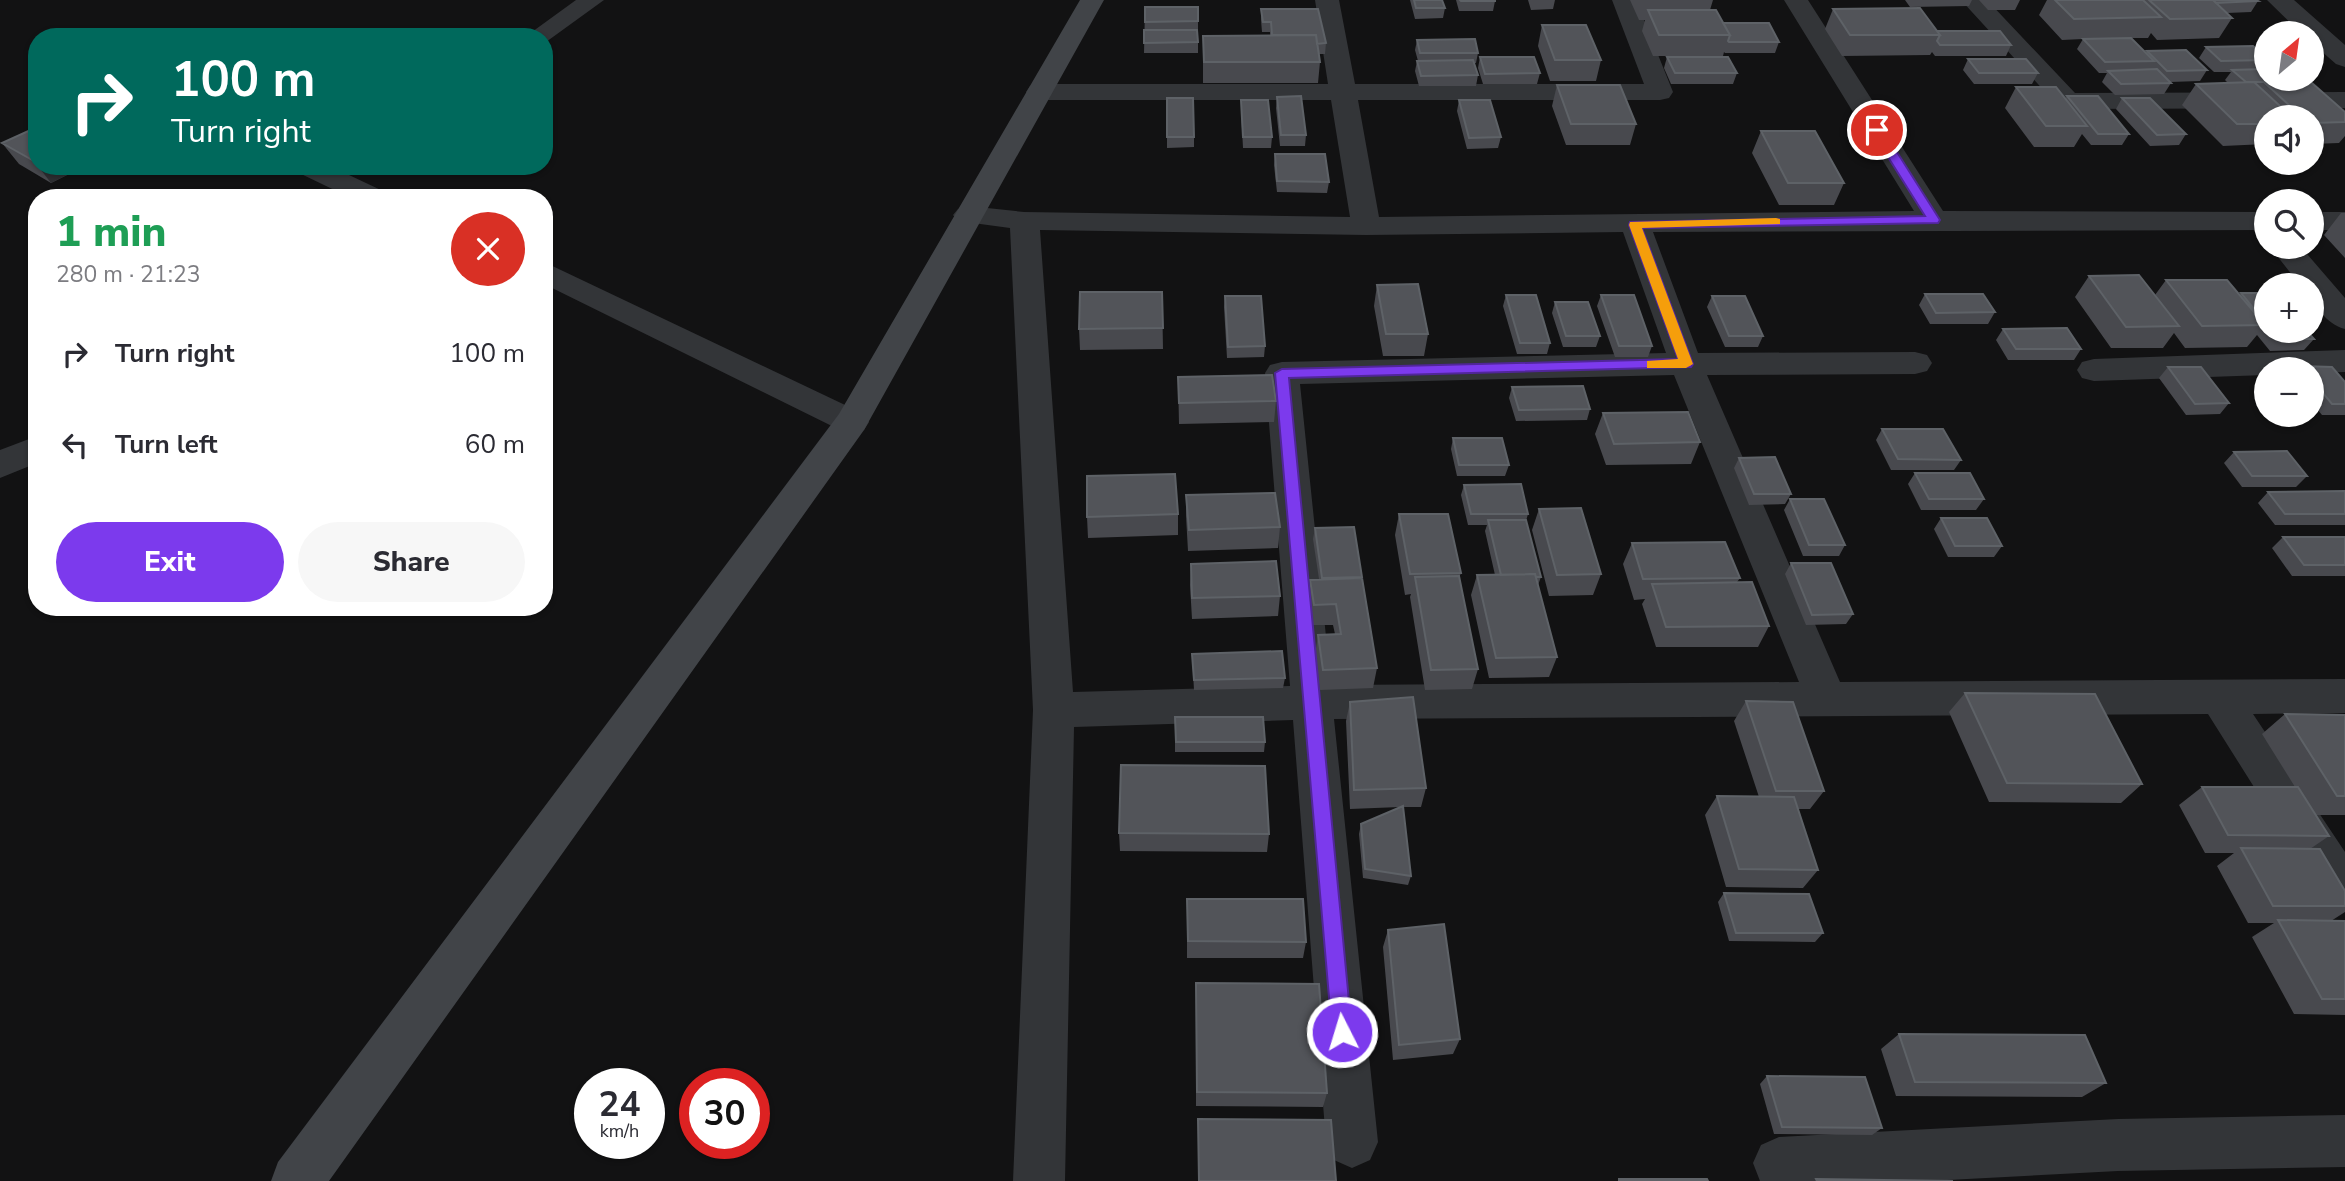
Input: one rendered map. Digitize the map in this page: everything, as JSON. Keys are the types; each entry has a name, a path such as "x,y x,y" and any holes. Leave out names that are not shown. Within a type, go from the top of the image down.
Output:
{"street":[{"path":"550,28 592,0"},
{"path":"297,1181 852,422 1092,0"},
{"path":"1327,0 1366,226"},
{"path":"1039,92 1660,92 1624,0"},
{"path":"1796,0 1934,220"},
{"path":"1973,0 2068,101"},
{"path":"2279,0 2345,59"},
{"path":"2035,102 2345,100"},
{"path":"326,175 356,189"},
{"path":"968,215 1024,221 1366,226 1934,220 2254,223"},
{"path":"1024,221 1054,710 1039,1181"},
{"path":"2324,221 2345,221"},
{"path":"1635,225 1686,364 1826,698"},
{"path":"2295,259 2345,319"},
{"path":"553,276 852,422"},
{"path":"2094,370 2345,361"},
{"path":"1352,1142 1282,373 1915,362"},
{"path":"1054,710 1313,702 2345,696"},
{"path":"2220,697 2345,891"},
{"path":"1779,1163 2118,1145 2345,1141"}],"building":[{"path":"1414,0 1442,0 1445,8 1416,8"},
{"path":"1495,0 1495,1 1461,1"},
{"path":"2055,0 2143,0 2161,17 2074,19"},
{"path":"2149,0 2213,0 2232,18 2170,19"},
{"path":"2213,0 2256,0 2258,1 2216,3"},
{"path":"1145,7 1198,7 1198,21 1145,22"},
{"path":"1920,8 1940,35 1850,35 1833,9"},
{"path":"1261,9 1318,9 1326,43 1317,44 1316,35 1272,35 1271,22 1263,22"},
{"path":"1648,10 1716,10 1730,35 1659,35"},
{"path":"1723,23 1769,23 1779,42 1729,42 1730,35"},
{"path":"1542,25 1586,25 1601,60 1555,60"},
{"path":"1144,30 1197,30 1198,42 1144,43"},
{"path":"1937,31 2000,31 2011,45 1940,45"},
{"path":"1316,35 1320,62 1204,62 1203,36"},
{"path":"2131,38 2154,61 2105,62 2083,39"},
{"path":"1475,39 1478,53 1420,53 1417,40"},
{"path":"2253,46 2254,60 2221,61 2206,47"},
{"path":"2186,50 2207,70 2167,71 2147,51"},
{"path":"1480,57 1534,57 1540,73 1485,74"},
{"path":"1667,57 1728,57 1737,73 1675,73"},
{"path":"1968,59 2026,59 2038,73 1979,73"},
{"path":"1473,60 1478,75 1421,76 1417,61"},
{"path":"2157,69 2171,83 2121,84 2108,71"},
{"path":"2254,69 2254,82 2246,82 2232,70"},
{"path":"2254,82 2254,91 2264,91 2279,105 2254,105 2254,124 2237,124 2196,84"},
{"path":"1557,85 1620,85 1636,124 1571,124"},
{"path":"2016,87 2056,87 2087,126 2046,126"},
{"path":"2274,91 2321,91 2345,112 2345,122 2324,123 2324,105 2289,105"},
{"path":"1301,96 1306,135 1281,135 1277,97"},
{"path":"2067,96 2098,96 2129,134 2098,134"},
{"path":"1167,98 1193,98 1194,137 1167,137"},
{"path":"2122,98 2150,98 2186,134 2157,135"},
{"path":"1241,100 1268,100 1272,137 1243,137"},
{"path":"1459,100 1490,100 1501,137 1469,138"},
{"path":"28,131 28,158 2,143"},
{"path":"1761,131 1815,131 1844,183 1788,183"},
{"path":"1275,154 1325,154 1329,182 1277,181"},
{"path":"2139,275 2179,326 2126,327 2089,276"},
{"path":"2166,280 2227,280 2254,312 2254,325 2202,326"},
{"path":"1418,284 1428,334 1386,334 1377,285"},
{"path":"1080,292 1162,292 1163,328 1079,329"},
{"path":"2241,293 2254,293 2254,309"},
{"path":"1925,294 1983,294 1995,312 1936,313"},
{"path":"1506,295 1536,295 1550,343 1520,343"},
{"path":"1601,295 1634,295 1652,346 1619,346"},
{"path":"1225,296 1261,296 1265,346 1228,347"},
{"path":"1712,296 1745,296 1763,336 1729,336"},
{"path":"1555,302 1588,302 1600,336 1566,336"},
{"path":"2067,328 2081,349 2016,349 2003,329"},
{"path":"2168,367 2201,367 2229,403 2195,404"},
{"path":"2324,367 2332,367 2345,382 2345,404 2332,404 2324,394"},
{"path":"1272,375 1276,401 1179,403 1178,377"},
{"path":"1583,386 1590,409 1519,410 1512,387"},
{"path":"1688,412 1700,442 1614,444 1603,413"},
{"path":"1882,429 1943,429 1961,460 1898,459"},
{"path":"1453,438 1502,438 1509,465 1459,465"},
{"path":"2287,451 2307,476 2252,476 2234,452"},
{"path":"1775,457 1791,494 1754,494 1739,458"},
{"path":"1915,473 1970,473 1984,499 1929,499"},
{"path":"1175,474 1178,514 1087,517 1087,476"},
{"path":"1521,484 1528,514 1471,514 1464,485"},
{"path":"2345,491 2345,514 2285,514 2268,492"},
{"path":"1275,493 1280,527 1189,530 1186,495"},
{"path":"1790,499 1824,499 1845,545 1809,545"},
{"path":"1581,508 1601,574 1557,575 1539,509"},
{"path":"1399,514 1448,514 1461,573 1410,574"},
{"path":"1941,518 1987,518 2002,546 1955,546"},
{"path":"1488,520 1526,520 1541,577 1536,577 1535,574 1501,575"},
{"path":"1354,527 1362,577 1322,578 1315,528"},
{"path":"2283,537 2345,537 2345,565 2304,565"},
{"path":"1725,542 1740,578 1643,579 1632,543"},
{"path":"1276,561 1280,596 1192,598 1191,564"},
{"path":"1791,563 1831,563 1853,614 1812,615"},
{"path":"1535,574 1557,657 1496,658 1477,575"},
{"path":"1459,576 1478,669 1431,670 1415,577"},
{"path":"1362,578 1377,668 1323,670 1318,635 1341,634 1336,604 1314,605 1310,580"},
{"path":"1752,582 1769,626 1666,627 1652,584"},
{"path":"1282,651 1285,678 1194,680 1192,654"},
{"path":"1965,693 2095,694 2142,784 2007,783"},
{"path":"1413,697 1426,788 1354,790 1350,702"},
{"path":"1746,701 1793,702 1824,791 1776,791"},
{"path":"2285,714 2345,715 2345,796 2337,796"},
{"path":"1175,717 1263,717 1265,742 1176,742"},
{"path":"1121,765 1265,766 1269,834 1119,833"},
{"path":"2202,787 2298,787 2329,836 2228,835"},
{"path":"1717,796 1794,797 1818,870 1739,869"},
{"path":"1403,806 1411,876 1365,869 1361,824"},
{"path":"2241,848 2320,849 2345,891 2345,906 2273,906"},
{"path":"1724,893 1809,894 1823,933 1736,933"},
{"path":"1187,899 1303,899 1306,942 1188,941"},
{"path":"2278,920 2345,921 2345,999 2322,999"},
{"path":"1444,924 1460,1039 1399,1045 1388,930"},
{"path":"1196,983 1319,984 1327,1093 1197,1092"},
{"path":"1899,1034 2085,1035 2106,1083 1915,1082"},
{"path":"1767,1076 1865,1077 1882,1128 1782,1127"},
{"path":"1198,1119 1331,1120 1336,1181 1199,1181"},
{"path":"1707,1179 1708,1181 1619,1181"},
{"path":"1816,1179 1953,1181 1817,1181"}],"slow traffic":[{"path":"1652,365 1686,364 1635,225 1776,222"}],"route":[{"path":"1342,1032 1282,373 1686,364 1635,225 1934,220 1877,130"}]}
